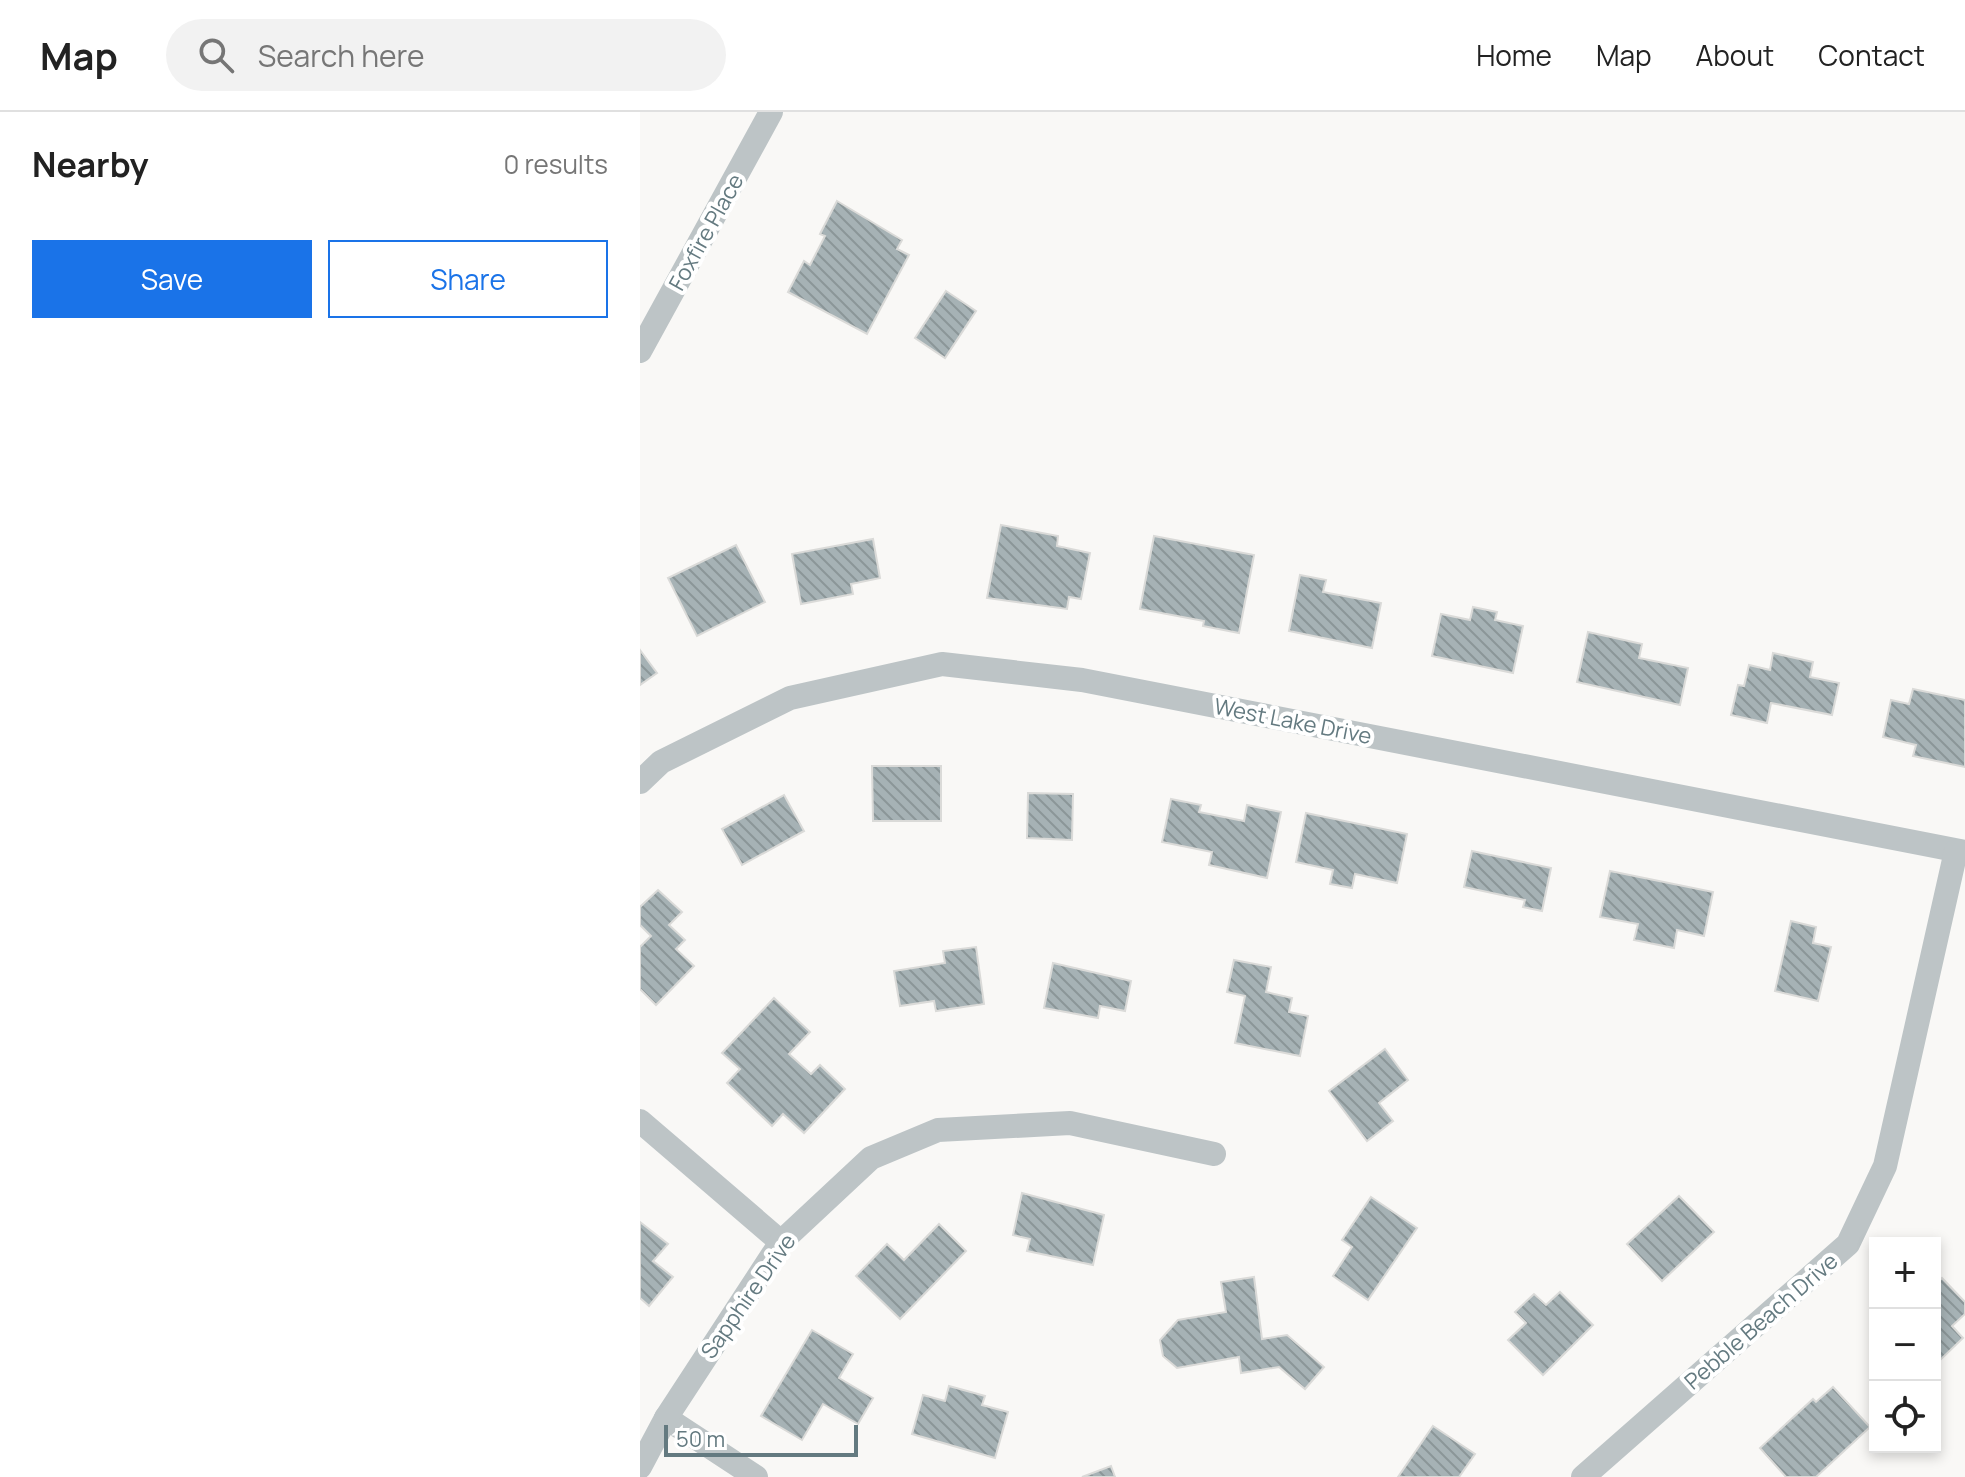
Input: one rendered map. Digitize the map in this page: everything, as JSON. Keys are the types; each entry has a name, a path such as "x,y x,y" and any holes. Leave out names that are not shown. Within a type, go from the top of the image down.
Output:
{"street":[{"name":"Foxfire Place","path":"640,351 771,112"},
{"name":"West Lake Drive","path":"640,782 661,762 790,698 942,664 1082,680 1960,851"},
{"name":"Pebble Beach Drive","path":"1583,1477 1848,1244 1885,1166 1960,851"},
{"path":"640,1121 781,1242"},
{"name":"Sapphire Drive","path":"640,1467 666,1418 781,1242 871,1158 938,1130 1070,1123 1214,1154"},
{"path":"666,1418 756,1477"}],"building":[{"path":"837,201 902,240 897,249 909,255 867,334 788,292 804,261 810,265 825,236 820,234"},
{"path":"946,291 976,311 945,358 915,338"},
{"path":"1001,525 1058,536 1057,546 1090,553 1081,599 1069,597 1067,609 987,598"},
{"path":"1154,536 1254,555 1239,633 1203,626 1204,621 1140,609"},
{"path":"873,539 880,578 851,584 853,594 801,604 792,554"},
{"path":"736,545 765,602 697,636 668,578"},
{"path":"1300,575 1326,580 1323,592 1381,603 1372,648 1289,631"},
{"path":"1473,607 1497,612 1495,620 1523,626 1513,673 1432,656 1441,614 1470,620"},
{"path":"1588,632 1642,644 1639,658 1688,668 1680,705 1577,682"},
{"path":"640,650 657,673 640,685"},
{"path":"1773,653 1813,662 1810,677 1839,683 1832,715 1771,703 1767,723 1731,715 1738,685 1744,686 1749,665 1770,670"},
{"path":"1913,689 1965,700 1965,767 1913,756 1916,745 1883,737 1891,700 1909,704"},
{"path":"872,766 941,766 941,821 873,821"},
{"path":"1028,793 1073,794 1072,840 1027,838"},
{"path":"784,795 804,831 742,865 722,829"},
{"path":"1171,799 1201,805 1199,812 1244,821 1247,805 1281,812 1267,878 1209,865 1212,852 1162,842"},
{"path":"1306,813 1407,834 1397,883 1355,874 1352,888 1330,884 1333,870 1296,862"},
{"path":"1472,851 1551,868 1542,911 1523,907 1525,900 1464,887"},
{"path":"1610,871 1713,892 1704,936 1677,930 1674,948 1634,940 1638,924 1600,917"},
{"path":"658,890 682,912 669,925 685,940 676,949 694,966 656,1005 640,989 640,947 651,936 640,925 640,907"},
{"path":"1791,921 1816,927 1813,943 1831,947 1818,1001 1775,991"},
{"path":"976,947 984,1004 936,1011 934,1001 900,1006 894,971 945,963 943,951"},
{"path":"1234,960 1271,967 1266,992 1292,998 1289,1012 1308,1016 1300,1056 1235,1043 1245,996 1227,992"},
{"path":"1053,963 1131,981 1125,1011 1100,1006 1098,1018 1044,1008"},
{"path":"774,998 810,1032 789,1054 811,1074 820,1065 845,1089 804,1133 783,1114 772,1126 727,1083 740,1069 722,1053"},
{"path":"1385,1049 1408,1080 1379,1103 1393,1121 1367,1141 1329,1091"},
{"path":"1022,1193 1104,1215 1093,1265 1027,1251 1030,1239 1013,1235"},
{"path":"1679,1196 1714,1232 1662,1281 1627,1244"},
{"path":"1371,1197 1417,1228 1368,1300 1333,1276 1352,1247 1342,1240"},
{"path":"640,1222 668,1244 653,1261 673,1277 649,1306 640,1298"},
{"path":"939,1224 966,1251 900,1319 856,1276 887,1244 904,1260"},
{"path":"1254,1277 1262,1339 1287,1335 1324,1367 1305,1389 1279,1367 1241,1373 1239,1357 1177,1368 1163,1356 1160,1340 1178,1320 1226,1312 1221,1282"},
{"path":"1941,1279 1965,1302 1965,1314 1952,1326 1963,1338 1941,1359 1941,1309"},
{"path":"1560,1292 1593,1325 1543,1375 1508,1340 1526,1323 1515,1312 1534,1294 1546,1305"},
{"path":"812,1330 853,1354 839,1378 873,1398 858,1424 823,1404 802,1440 761,1416"},
{"path":"949,1386 985,1396 982,1405 1008,1412 995,1458 912,1434 923,1395 945,1401"},
{"path":"1833,1387 1869,1428 1816,1477 1786,1477 1760,1448 1813,1399 1816,1402"},
{"path":"1433,1426 1475,1454 1459,1477 1398,1477"},
{"path":"1111,1466 1115,1477 1082,1477"}]}
